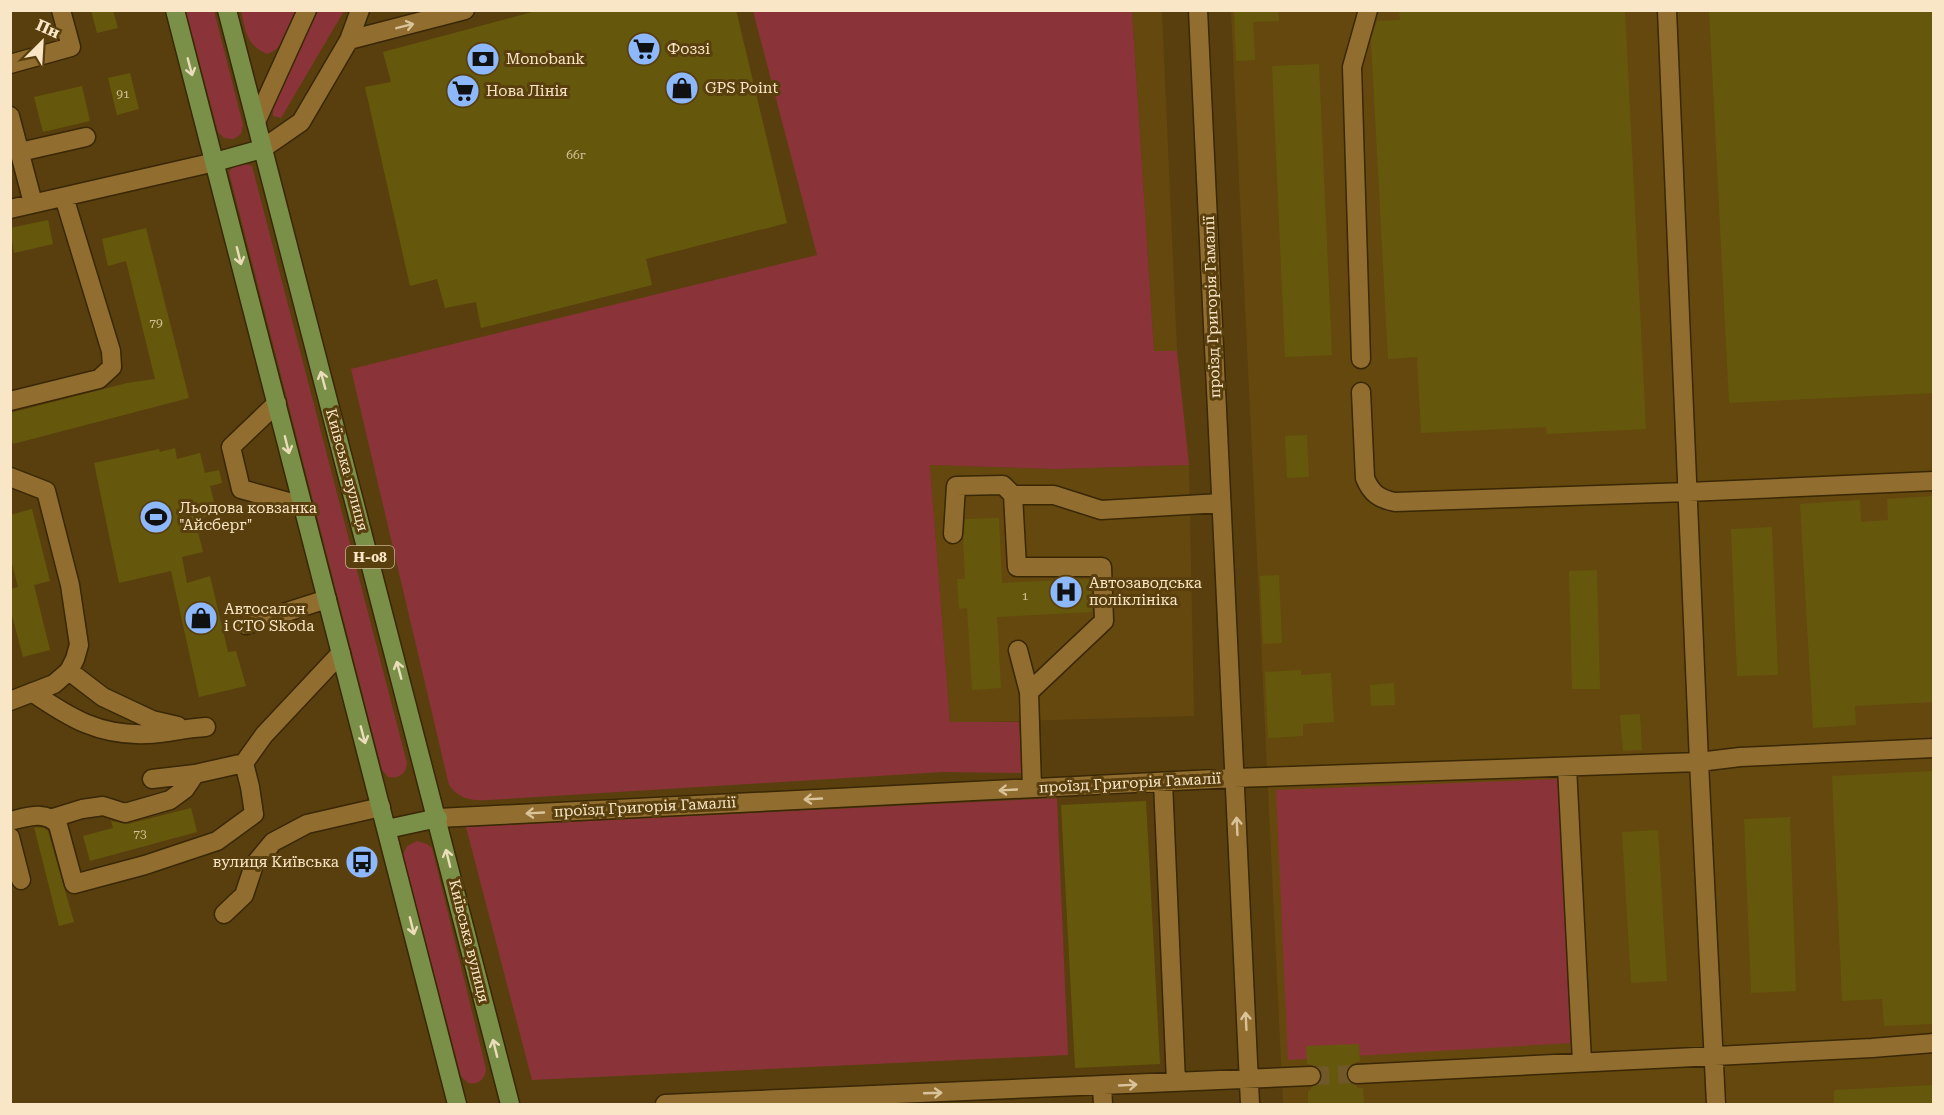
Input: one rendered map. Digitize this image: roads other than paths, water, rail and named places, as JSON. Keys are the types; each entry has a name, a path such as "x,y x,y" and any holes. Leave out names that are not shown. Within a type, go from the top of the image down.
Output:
{"main road":[{"path":"175,10 457,1104"},
{"name":"Київська вулиця","path":"227,10 438,818 510,1104"},
{"path":"215,162 262,149"},
{"path":"387,829 438,818"}],"street":[{"path":"10,64 71,47 61,10"},
{"path":"256,122 307,10"},
{"path":"262,149 301,122 349,40 360,10"},
{"path":"349,40 465,10"},
{"name":"проїзд Григорія Гамалії","path":"438,818 1234,778 1198,10"},
{"path":"1361,359 1352,67 1368,10"},
{"path":"1667,10 1716,1104"},
{"path":"10,116 33,203"},
{"path":"20,152 86,137"},
{"path":"10,209 215,162"},
{"path":"10,402 99,379 112,367 111,351 64,197"},
{"path":"1361,392 1365,478 1370,490 1382,499 1395,502 1934,481"},
{"path":"276,403 231,447 241,489 303,506"},
{"path":"10,477 46,491 70,585 79,645 69,671 54,684 10,701"},
{"path":"954,534 956,486 1003,485 1013,495 1017,567 1102,567 1104,621 1029,692"},
{"path":"1013,495 1054,495 1101,510 1221,503"},
{"path":"246,625 327,600"},
{"path":"1018,650 1029,692 1032,788"},
{"path":"152,779 195,774 244,763 264,735 341,653"},
{"path":"32,692 68,717 103,730 144,734 198,728 152,720 103,697 69,671"},
{"path":"1250,1104 1234,778 1699,762 1740,757 1934,748"},
{"path":"53,818 58,825 75,884 145,865 217,841 254,814 244,763"},
{"path":"1567,766 1582,1062"},
{"path":"10,821 38,815 53,818 82,809 103,806 125,813 170,800 185,789 195,774"},
{"path":"1163,782 1176,1082"},
{"path":"224,914 243,895 254,865 273,842 308,824 381,807"},
{"path":"10,837 21,880"},
{"path":"1357,1074 1934,1043"},
{"path":"665,1104 1311,1076"},
{"path":"1102,1086 1103,1104"}],"tunnel":[{"path":"1311,1076 1357,1074"}],"place":[{"name":"Фоззі","path":"644,49"},
{"name":"Monobank","path":"483,59"},
{"name":"GPS Point","path":"682,88"},
{"name":"Нова Лінія","path":"463,91"},
{"name":"Льодова ковзанка \"Айсберг\"","path":"156,517"},
{"name":"Автозаводська поліклініка","path":"1066,592"},
{"name":"Автосалон і СТО Skoda","path":"201,618"},
{"name":"вулиця Київська","path":"362,862"}]}
